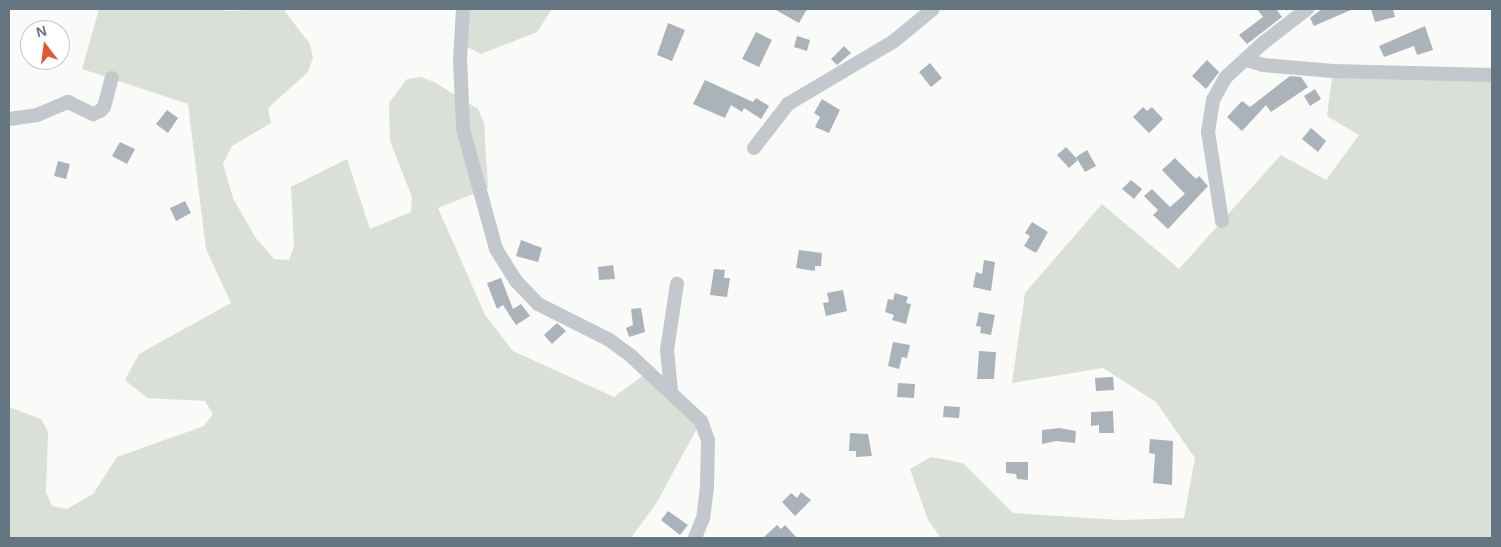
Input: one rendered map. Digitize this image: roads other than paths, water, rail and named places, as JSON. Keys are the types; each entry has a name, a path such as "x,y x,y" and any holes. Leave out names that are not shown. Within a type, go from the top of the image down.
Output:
{"street":[{"path":"463,9 460,59 463,129 491,235 506,267 525,293 538,304 608,339 670,390 701,421 708,440 707,488 702,518 695,538"},
{"path":"754,148 788,104 894,41 933,9"},
{"path":"1222,221 1211,165 1209,116 1219,88 1263,43 1307,9"},
{"path":"1247,60 1264,65 1333,70 1492,75"},
{"path":"9,120 37,116 68,102 93,114 104,107 112,78"},
{"path":"670,390 667,350 677,284"}]}
